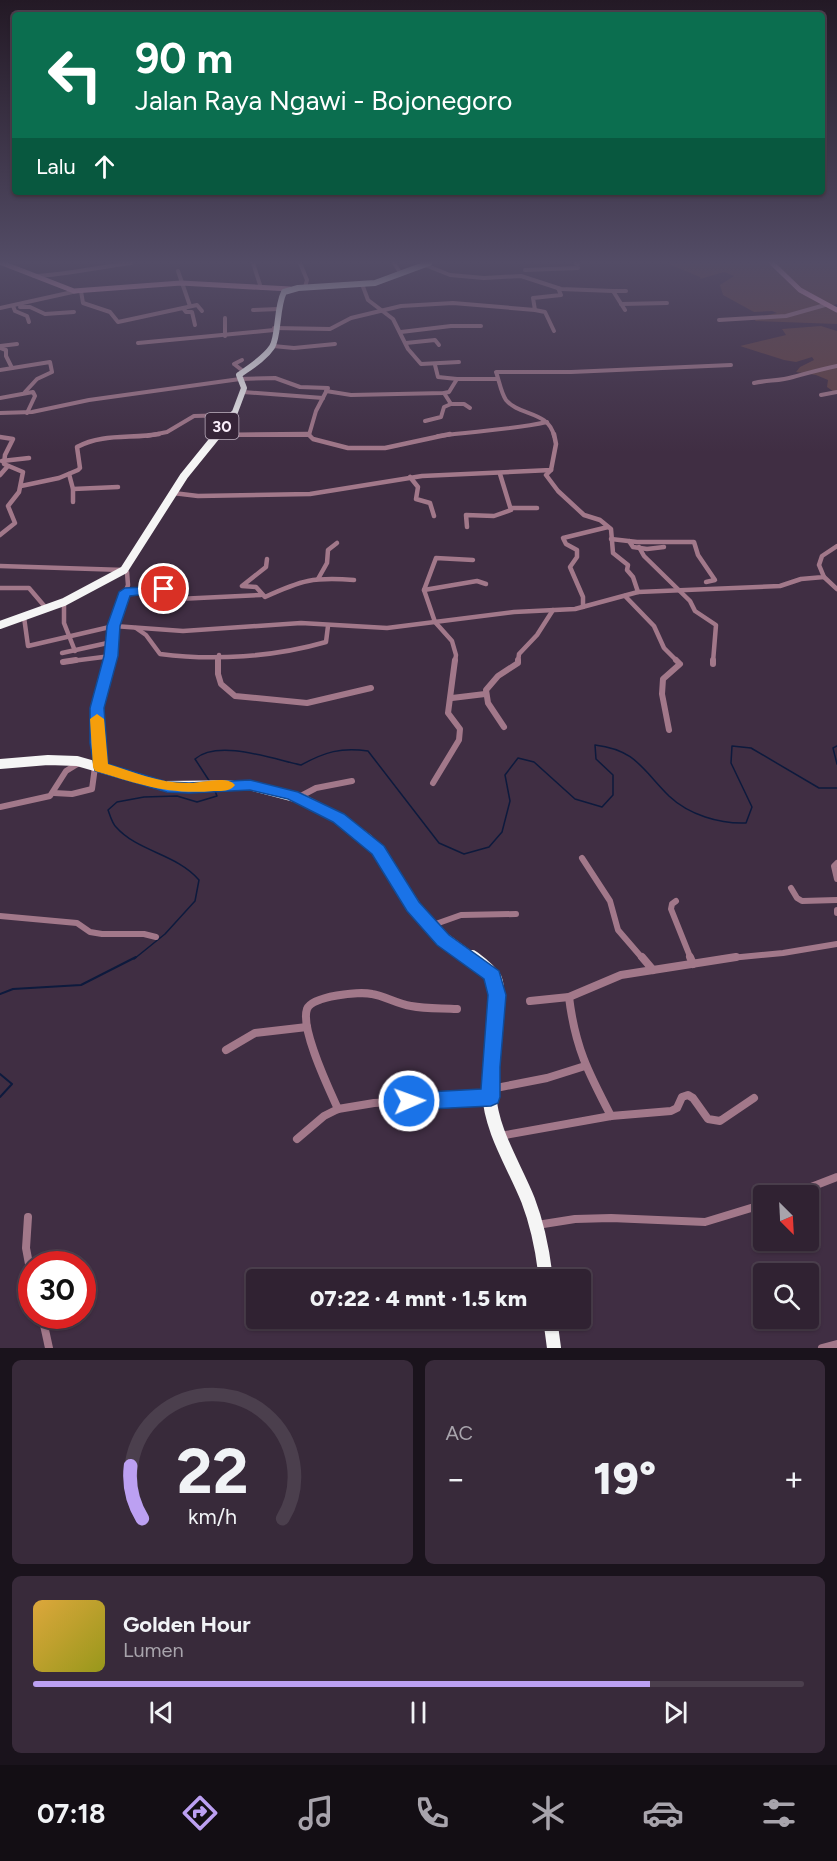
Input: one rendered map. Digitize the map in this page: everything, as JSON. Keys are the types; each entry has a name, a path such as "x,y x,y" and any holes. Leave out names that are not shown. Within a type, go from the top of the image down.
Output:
{"highway":[{"path":"240,379 239,375 243,371 263,357 273,346 275,326"},
{"name":"30","path":"0,625 64,602 124,570 190,467 218,435 224,423 239,405 244,387 240,379"},
{"path":"0,764 51,759 82,762 162,786 199,788 250,785 298,798 338,818 378,850 413,907 430,926 443,940 478,963 494,979 497,995 490,1104 500,1136 537,1225 544,1269"},
{"path":"551,1329 554,1348"}],"street":[{"path":"225,326 225,336"},
{"path":"138,343 225,336 274,329 294,330 334,326"},
{"path":"396,326 421,364 459,362"},
{"path":"401,332 451,326 481,326"},
{"path":"552,326 554,331"},
{"path":"406,343 435,340 439,345"},
{"path":"0,347 17,344"},
{"path":"273,346 291,348 336,344"},
{"path":"0,347 6,350 6,357 12,368"},
{"path":"242,360 234,364 243,371"},
{"path":"0,370 50,362 52,372 37,379 25,392"},
{"path":"435,365 439,378 473,379 483,382 497,379"},
{"path":"638,592 633,577 627,570 628,565 613,553 612,530 600,520 586,516 558,490 546,475 551,470 555,437 547,422 505,399 495,373 731,365"},
{"path":"754,383 769,379 792,378 803,373 837,366"},
{"path":"0,413 27,413 89,400 240,379 275,378 300,387 328,387 309,424 309,435"},
{"path":"326,391 351,395 444,393 449,392 457,379"},
{"path":"0,398 33,392 36,395 27,413"},
{"path":"243,392 323,398"},
{"path":"821,395 837,392"},
{"path":"444,393 451,404"},
{"path":"425,421 441,417 444,407 451,404 464,404 470,408"},
{"path":"21,486 80,469 77,447 80,444 98,439 166,433 187,418 195,416 231,416"},
{"path":"218,435 309,435 314,439 348,448 385,448 429,437 483,430 517,429 547,422"},
{"path":"0,437 13,439 2,461"},
{"path":"2,461 29,458"},
{"path":"0,535 15,523 8,506 19,492 22,471 7,467 2,461"},
{"path":"0,475 7,467"},
{"path":"173,493 198,496 310,494 410,477 551,470"},
{"path":"69,474 73,489 73,502"},
{"path":"500,474 511,508"},
{"path":"410,477 418,487 416,499 430,503 434,516"},
{"path":"73,489 118,488"},
{"path":"467,527 466,515 494,516 511,508 537,508"},
{"path":"583,608 583,597 570,566 577,557 577,550 565,543 563,538 588,534 608,527"},
{"path":"611,539 695,542 698,555 715,580 706,582"},
{"path":"629,541 632,546 664,547"},
{"path":"318,579 327,563 328,550 337,543"},
{"path":"837,546 821,558 819,565 824,577 837,589"},
{"path":"639,547 644,556 655,564 692,603 695,611 716,625 713,664"},
{"path":"433,783 459,740 460,729 448,713 452,698 456,655 454,646 435,622 424,590 436,558 473,560"},
{"path":"261,595 256,587 241,585 266,567 267,559"},
{"path":"0,566 124,570 128,582 114,626 111,656 97,708 98,766 92,789 72,794 54,793 44,798 15,802 0,807"},
{"path":"24,617 28,646 114,626 188,631 294,623 382,628 514,612 583,608 638,592 769,587 801,579 824,577"},
{"path":"125,592 172,590 176,591 178,599 270,596 295,582 318,579 354,580"},
{"path":"424,590 477,581 486,584"},
{"path":"0,588 29,588 46,608"},
{"path":"625,596 654,626 666,651 680,664 663,679 662,694 669,730"},
{"path":"64,602 64,619 75,651"},
{"path":"504,727 488,703 485,694 491,683 518,663 519,654 537,635 553,610"},
{"path":"134,627 146,635 160,654 219,655 308,648 327,640 328,626"},
{"path":"62,653 112,642"},
{"path":"219,655 216,672 219,680 228,693 238,697 259,697 307,703 371,688"},
{"path":"63,662 111,656"},
{"path":"452,698 485,694"},
{"path":"54,793 66,771 82,762"},
{"path":"298,798 316,788 352,781"},
{"path":"582,858 610,901 616,928 653,970"},
{"path":"837,863 834,866 837,879"},
{"path":"791,888 797,898 802,901 837,900"},
{"path":"676,901 672,903 671,909 693,964"},
{"path":"430,926 451,916 482,913 516,914"},
{"path":"0,916 76,923 90,932 102,934 144,934 156,937"},
{"path":"530,1000 569,997 611,978 653,970 837,944"},
{"path":"338,1109 307,1027 308,1007 311,1003 369,993 404,1005 457,1009"},
{"path":"569,997 573,1030 585,1066 611,1116"},
{"path":"226,1050 255,1033 307,1027"},
{"path":"297,1139 324,1116 338,1109 374,1103 490,1093 585,1066"},
{"path":"500,1136 611,1116 674,1110 682,1097 687,1095 692,1097 708,1119 720,1120 754,1098"},
{"path":"816,1185 837,1177"},
{"path":"537,1225 575,1219 611,1218 705,1222 753,1207"},
{"path":"27,1251 28,1217"},
{"path":"45,1329 49,1348"},
{"path":"824,1348 837,1344"}],"shaded area":[{"path":"821,326 837,331 837,394 827,387 828,380 816,375 796,372 800,367 814,360 812,357 796,362 740,346 786,335 782,329"}],"waterway":[{"path":"210,782 195,759 205,753 246,752 301,765 333,752 368,751 439,843 464,854 489,847 502,832 510,801 505,775 518,758 534,762 575,799 602,807 613,795 613,775 596,759 595,745 620,751 645,769 677,803 705,817 736,823 746,823 752,807 731,763 732,746 751,748 819,788 837,788"},
{"path":"837,746 833,748 837,764"},
{"path":"134,959 165,934 195,901 199,880 180,864 125,835 112,821 108,810 117,802 144,797 177,796 197,802 217,796 215,791"},
{"path":"0,994 13,989 81,985 136,957"},
{"path":"0,1074 12,1084 0,1097"}],"slow traffic":[{"path":"97,719 100,767 167,787 227,785"}],"route":[{"path":"164,589 125,592 114,626 111,656 97,708 100,767 167,787 250,785 293,795 338,818 378,850 413,907 443,940 478,963 492,976 497,995 490,1067 491,1097 409,1101"}]}
